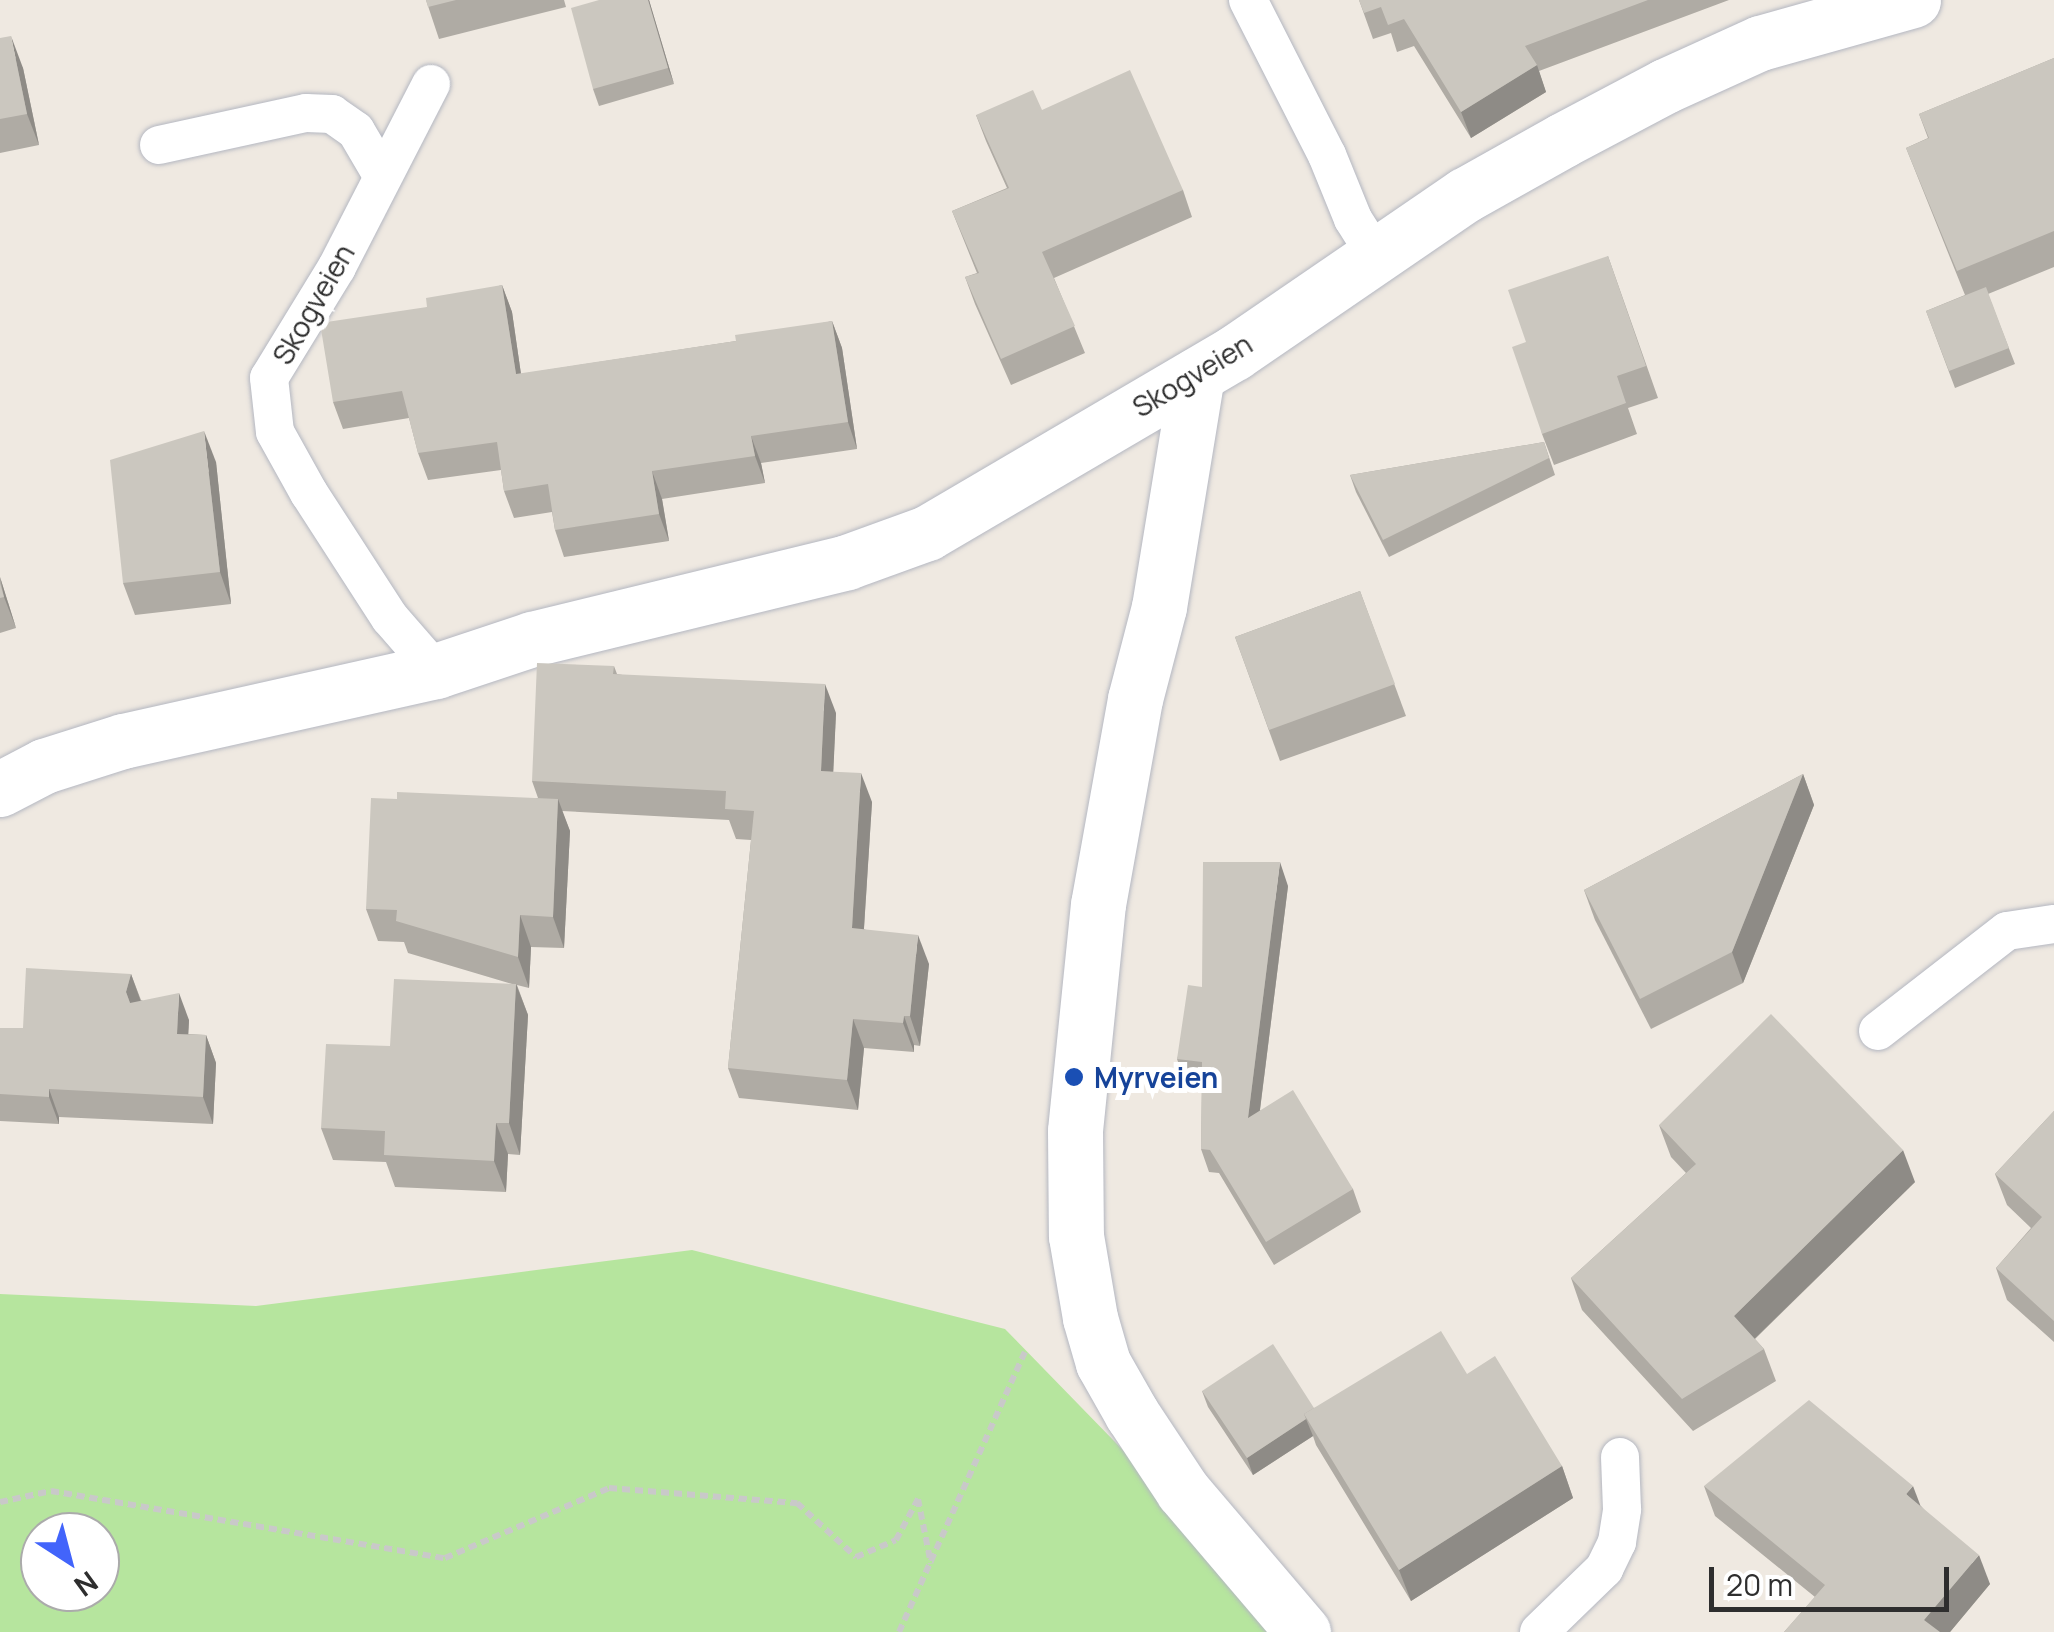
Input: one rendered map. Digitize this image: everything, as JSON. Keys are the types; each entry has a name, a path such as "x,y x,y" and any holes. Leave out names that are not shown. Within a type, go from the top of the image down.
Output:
{"street":[{"name":"Skogveien","path":"0,789 44,766 123,742 436,671 532,639 847,562 927,534 1197,375 1465,195 1665,86 1760,43 1914,0"},
{"path":"1197,375 1160,607 1135,699 1098,904 1075,1131 1076,1236 1090,1318 1104,1363 1132,1414 1184,1491 1302,1632"}],"lane":[{"path":"1248,0 1327,155 1352,219 1374,254"},
{"name":"Skogveien","path":"431,84 336,267 270,378 275,432 308,493 390,618 436,671"},
{"path":"159,145 306,113 332,114 356,130 383,177"},
{"path":"1878,1030 2007,930 2054,924"},
{"path":"1539,1632 1604,1569 1618,1542 1622,1508 1620,1457"}],"path":[{"path":"899,1632 1028,1346"},
{"path":"0,1502 51,1491 445,1558 609,1488 798,1503 856,1557 896,1540 918,1499 931,1564"}],"green space":[{"path":"692,1250 1005,1329 1300,1632 0,1632 0,1294 256,1306"}],"building":[{"path":"426,0 456,0 428,7"},
{"path":"599,0 648,0 668,68 593,89 571,8"},
{"path":"1359,0 1648,0 1525,46 1537,65 1461,112 1404,19 1388,25 1381,7 1364,13"},
{"path":"11,36 27,114 0,119 0,38"},
{"path":"2054,58 2054,231 1957,271 1906,148 1929,138 1919,114"},
{"path":"1130,70 1183,190 1042,252 1075,326 1001,359 965,277 979,273 952,211 1009,188 976,115 1033,90 1042,110"},
{"path":"1608,256 1646,366 1617,376 1626,403 1542,434 1512,347 1526,342 1508,290"},
{"path":"502,285 516,374 736,341 735,335 832,321 848,422 751,436 755,456 652,471 659,514 555,530 548,484 504,491 497,442 418,453 402,391 333,402 320,323 427,307 426,298"},
{"path":"1986,287 2009,348 1949,371 1926,311"},
{"path":"204,431 220,572 123,583 110,460"},
{"path":"1544,442 1549,458 1383,540 1350,475"},
{"path":"1360,591 1395,684 1269,730 1235,637"},
{"path":"537,663 614,666 613,674 825,684 821,771 861,773 852,928 918,935 910,1016 904,1016 903,1023 853,1019 847,1080 728,1068 754,811 725,809 726,791 532,781"},
{"path":"1803,774 1732,952 1640,999 1584,890"},
{"path":"397,792 558,799 553,917 520,915 518,957 396,921 397,910 366,909 371,798 397,799"},
{"path":"1203,862 1280,862 1248,1118 1293,1090 1353,1189 1266,1242 1210,1150 1201,1149 1202,1062 1177,1059 1188,985 1202,987"},
{"path":"26,968 131,974 126,992 130,1003 179,993 177,1034 206,1035 203,1097 49,1089 49,1097 0,1094 0,1028 23,1028"},
{"path":"394,979 516,984 509,1123 496,1123 494,1161 384,1155 385,1131 321,1128 326,1044 390,1046"},
{"path":"1771,1014 1903,1150 1734,1316 1764,1349 1682,1399 1571,1278 1696,1164 1659,1125"},
{"path":"2054,1111 2054,1321 1996,1268 2042,1217 1995,1174"},
{"path":"1441,1331 1467,1374 1495,1356 1562,1466 1399,1570 1304,1414"},
{"path":"1273,1344 1314,1408 1304,1414 1306,1419 1247,1458 1202,1391"},
{"path":"1809,1400 1913,1486 1906,1494 1979,1555 1924,1620 1940,1632 1784,1632 1825,1585 1704,1486"}],"place":[{"name":"Myrveien","path":"1074,1077"}]}
